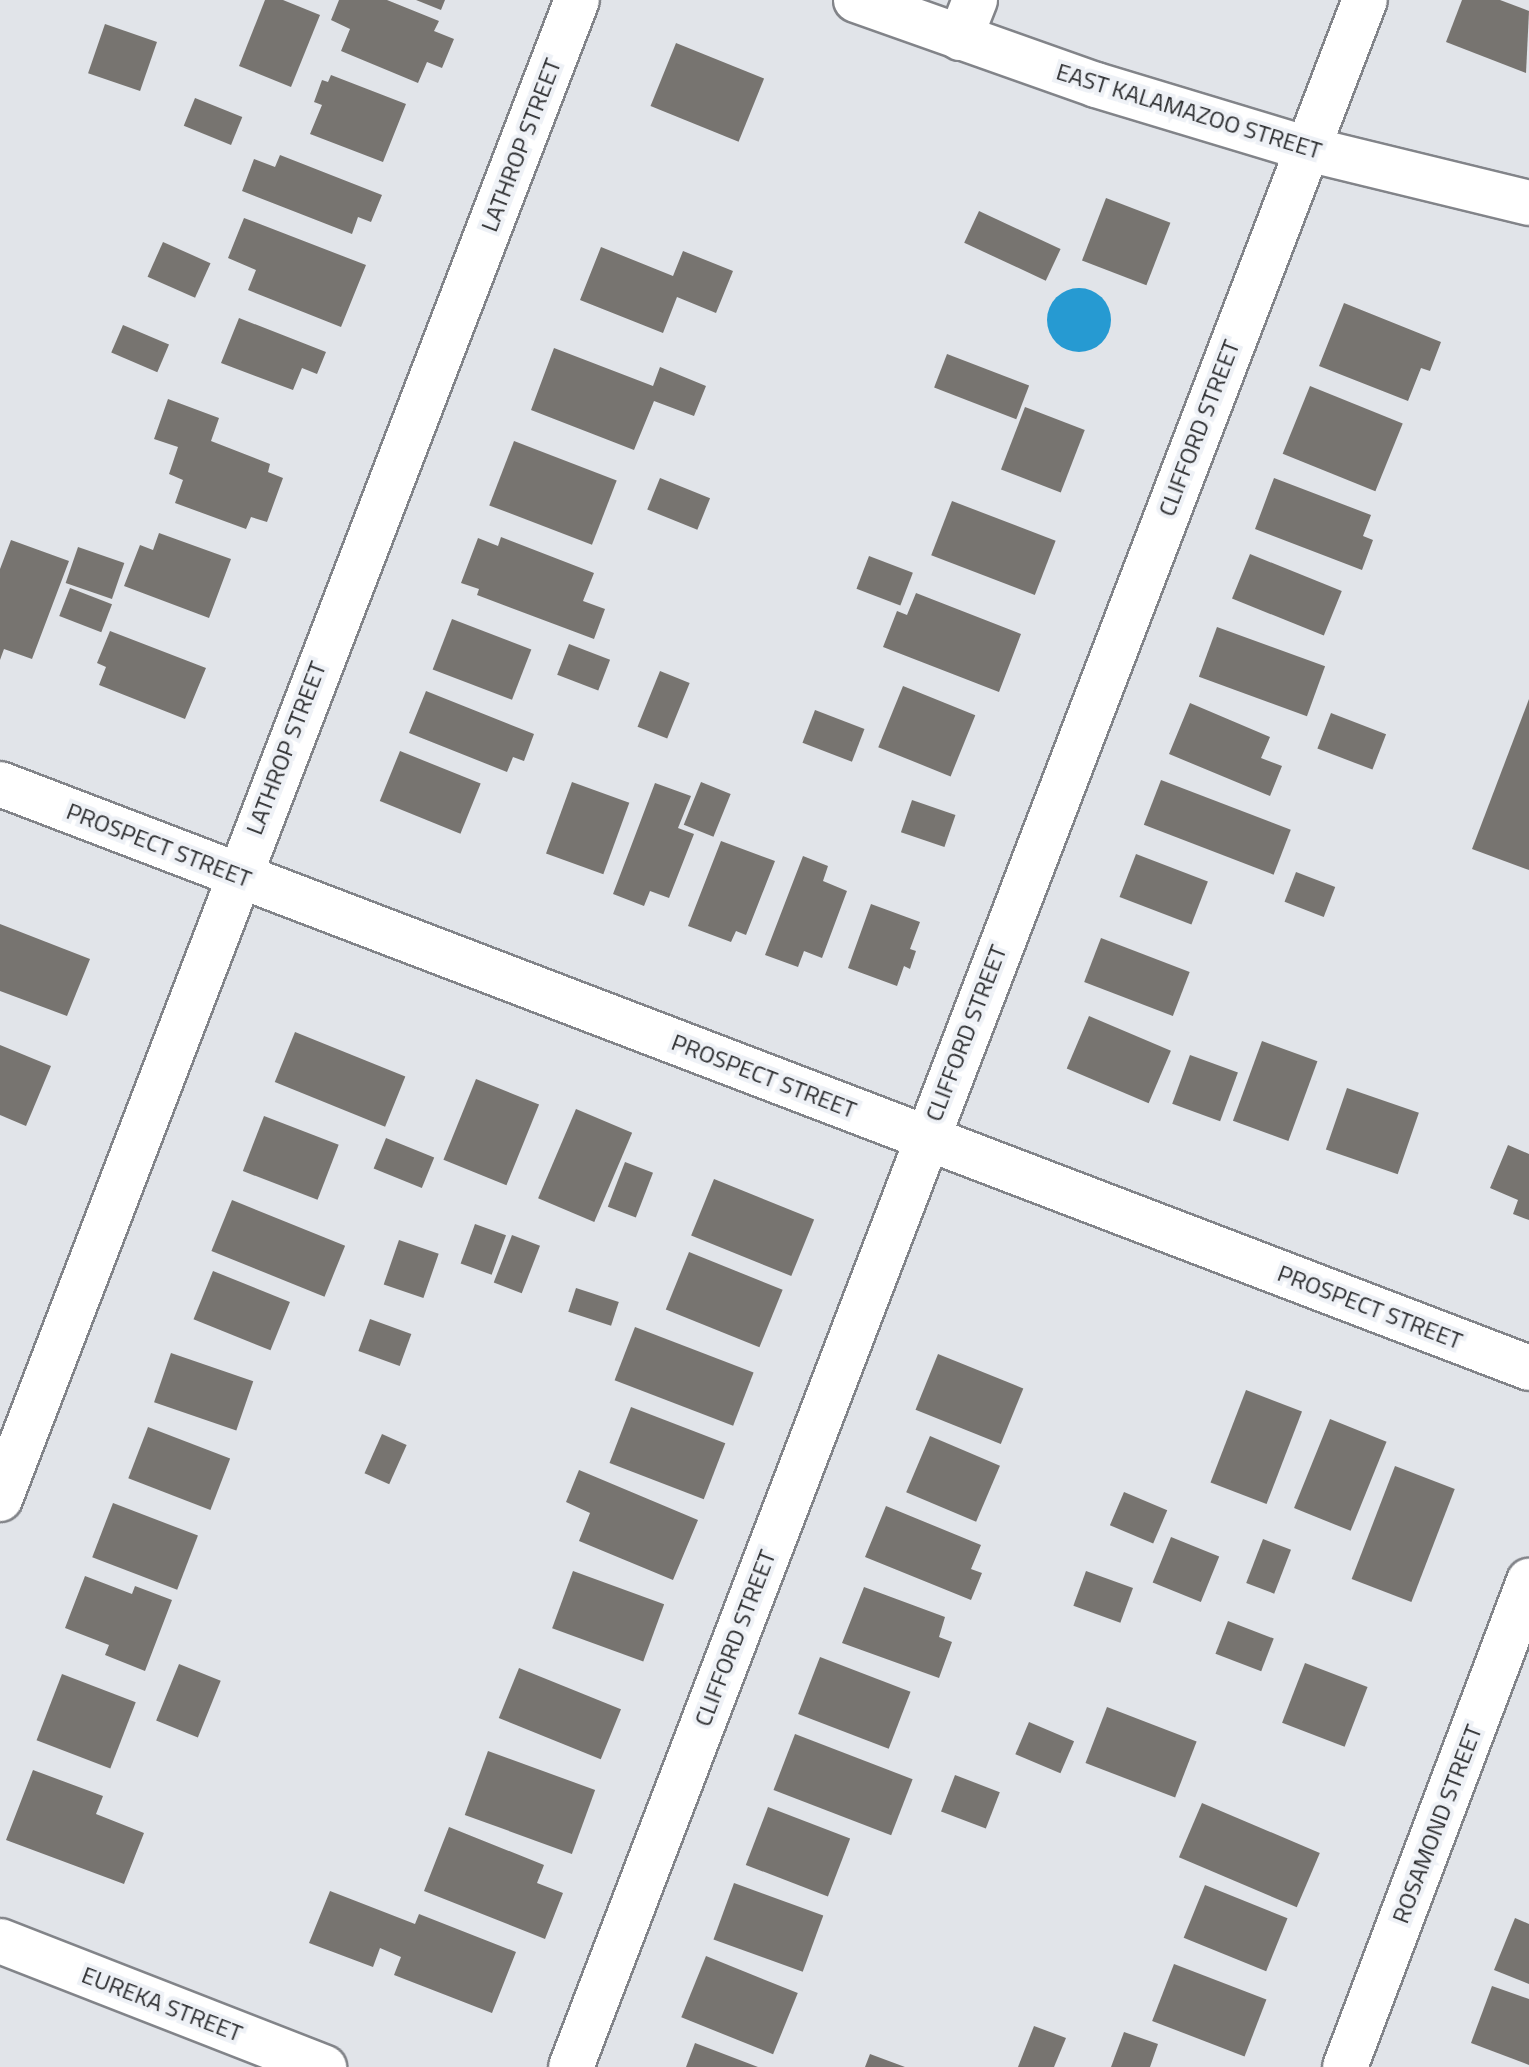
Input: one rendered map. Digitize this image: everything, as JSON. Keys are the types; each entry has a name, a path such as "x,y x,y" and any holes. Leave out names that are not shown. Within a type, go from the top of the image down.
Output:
{"street":[{"name":"LATHROP STREET","path":"0,1499 237,875 577,0"},
{"name":"EAST KALAMAZOO STREET","path":"856,0 968,19 1308,149 1529,203"},
{"name":"CLIFFORD STREET","path":"571,2067 925,1138 1365,0"},
{"name":"PROSPECT STREET","path":"0,784 1529,1368"},
{"name":"ROSAMOND STREET","path":"1345,2067 1529,1581"},
{"name":"EUREKA STREET","path":"0,1941 324,2067"}],"water":[{"path":"1079,288 1102,297 1111,320 1102,343 1079,352 1056,343 1047,320 1056,297"}],"building":[{"path":"265,0 283,0 320,15 291,87 239,66"},
{"path":"339,0 387,0 439,21 434,31 454,39 442,68 427,62 418,83 341,51 350,29 331,20"},
{"path":"416,0 445,0 441,10"},
{"path":"1462,0 1500,0 1529,11 1526,73 1446,42"},
{"path":"105,24 157,42 140,91 88,73"},
{"path":"676,43 764,79 739,142 651,106"},
{"path":"331,75 406,104 383,162 310,134 322,105 314,102 322,80 328,82"},
{"path":"195,98 242,117 231,145 184,126"},
{"path":"280,155 382,195 371,222 358,217 352,234 242,191 254,159 275,167"},
{"path":"1106,198 1170,223 1146,285 1082,261"},
{"path":"979,211 1061,249 1046,281 964,243"},
{"path":"244,218 366,265 341,327 248,290 256,270 228,258"},
{"path":"163,242 211,263 195,298 148,277"},
{"path":"601,247 673,276 683,251 733,271 716,313 677,297 663,333 580,300"},
{"path":"1344,303 1441,342 1430,371 1421,368 1408,401 1319,366"},
{"path":"239,318 326,352 317,374 302,368 293,390 221,363"},
{"path":"123,325 169,345 157,372 111,353"},
{"path":"554,348 653,386 660,367 706,386 694,416 654,401 634,450 531,410"},
{"path":"947,354 1029,386 1016,419 934,388"},
{"path":"1310,386 1403,423 1375,491 1283,454"},
{"path":"168,399 219,418 211,441 270,464 268,472 283,478 267,522 251,517 246,529 175,503 183,480 169,474 178,447 154,439"},
{"path":"1025,407 1085,430 1061,492 1001,470"},
{"path":"514,441 617,480 592,545 489,505"},
{"path":"660,478 710,498 697,530 647,510"},
{"path":"1274,478 1371,515 1363,536 1373,540 1362,570 1255,529"},
{"path":"952,501 1056,541 1035,595 931,555"},
{"path":"159,533 231,559 209,618 124,586 140,545 153,550"},
{"path":"501,537 594,573 583,601 605,609 594,639 477,595 479,589 461,583 478,538 498,546"},
{"path":"11,540 69,561 32,659 4,649 0,660 0,569"},
{"path":"78,547 124,563 112,599 66,583"},
{"path":"1250,554 1342,591 1324,636 1232,599"},
{"path":"869,556 913,573 900,606 856,589"},
{"path":"70,588 112,604 101,632 59,616"},
{"path":"916,593 1021,634 999,692 883,647 897,611 907,615"},
{"path":"452,619 531,649 512,700 433,669"},
{"path":"1217,627 1325,666 1307,716 1199,677"},
{"path":"110,631 206,668 185,719 99,685 106,667 97,663"},
{"path":"569,644 610,660 598,691 557,675"},
{"path":"660,671 690,683 667,739 638,727"},
{"path":"903,686 975,715 951,776 878,747"},
{"path":"426,691 534,734 524,761 513,757 507,772 409,733"},
{"path":"1529,699 1529,870 1472,849"},
{"path":"1190,703 1270,737 1261,758 1282,766 1270,796 1169,754"},
{"path":"815,710 864,729 852,762 802,743"},
{"path":"1331,713 1386,734 1372,770 1317,748"},
{"path":"400,751 481,784 460,834 380,801"},
{"path":"1161,780 1291,830 1274,875 1144,825"},
{"path":"572,782 629,803 603,874 546,853"},
{"path":"701,782 731,794 713,837 684,825"},
{"path":"655,783 691,796 678,828 694,834 669,898 650,891 644,906 613,894"},
{"path":"912,800 955,815 944,847 901,832"},
{"path":"721,841 775,861 746,935 736,931 731,942 688,926"},
{"path":"1136,854 1208,882 1191,925 1120,897"},
{"path":"803,856 828,866 823,881 847,891 822,958 804,951 798,967 765,955"},
{"path":"1296,872 1335,887 1324,917 1285,902"},
{"path":"871,904 920,922 910,949 916,951 910,969 904,966 897,986 848,968"},
{"path":"0,924 90,959 67,1016 0,991"},
{"path":"1101,938 1190,972 1173,1016 1084,982"},
{"path":"1089,1016 1171,1051 1149,1103 1067,1068"},
{"path":"295,1032 405,1077 385,1127 275,1082"},
{"path":"1262,1041 1317,1061 1288,1141 1233,1121"},
{"path":"0,1045 51,1066 26,1126 0,1115"},
{"path":"1190,1055 1238,1072 1220,1121 1172,1104"},
{"path":"476,1079 539,1104 506,1185 443,1160"},
{"path":"1347,1088 1419,1113 1398,1174 1326,1149"},
{"path":"576,1109 632,1133 594,1222 538,1198"},
{"path":"264,1116 339,1145 318,1200 243,1171"},
{"path":"386,1138 434,1157 422,1188 374,1169"},
{"path":"1508,1145 1529,1154 1529,1220 1513,1214 1518,1200 1490,1188"},
{"path":"625,1162 653,1173 636,1218 608,1207"},
{"path":"714,1179 814,1219 791,1276 691,1236"},
{"path":"232,1200 345,1246 325,1297 211,1251"},
{"path":"475,1224 506,1235 492,1275 461,1263"},
{"path":"512,1235 540,1246 522,1293 494,1283"},
{"path":"399,1240 439,1254 423,1298 384,1284"},
{"path":"689,1252 783,1290 759,1347 666,1309"},
{"path":"213,1271 290,1302 270,1350 194,1319"},
{"path":"576,1288 619,1302 611,1326 568,1312"},
{"path":"370,1319 411,1334 400,1366 358,1351"},
{"path":"635,1327 754,1373 733,1426 615,1380"},
{"path":"171,1353 253,1381 236,1430 154,1402"},
{"path":"938,1354 1023,1388 1001,1444 916,1410"},
{"path":"1246,1390 1302,1412 1267,1504 1211,1482"},
{"path":"631,1407 725,1443 704,1499 609,1463"},
{"path":"1330,1419 1387,1442 1351,1531 1294,1508"},
{"path":"148,1427 230,1459 210,1510 128,1478"},
{"path":"382,1434 407,1445 389,1484 365,1473"},
{"path":"930,1436 1000,1466 976,1522 906,1492"},
{"path":"1395,1466 1455,1489 1411,1602 1352,1579"},
{"path":"579,1470 698,1520 673,1580 579,1541 590,1513 566,1502"},
{"path":"1124,1492 1167,1510 1153,1544 1110,1525"},
{"path":"113,1503 198,1536 177,1590 92,1557"},
{"path":"886,1506 981,1545 971,1569 982,1573 971,1600 865,1557"},
{"path":"1171,1537 1219,1556 1201,1602 1153,1582"},
{"path":"1263,1539 1291,1550 1274,1594 1246,1583"},
{"path":"573,1571 664,1604 643,1661 552,1628"},
{"path":"1086,1571 1133,1588 1120,1623 1073,1606"},
{"path":"85,1576 132,1594 135,1586 172,1600 145,1671 105,1655 109,1645 65,1628"},
{"path":"864,1587 945,1617 939,1637 952,1642 939,1678 842,1643"},
{"path":"1228,1621 1274,1639 1261,1671 1215,1654"},
{"path":"820,1657 911,1692 889,1749 798,1714"},
{"path":"1305,1663 1368,1687 1345,1747 1282,1723"},
{"path":"179,1664 221,1681 198,1737 156,1721"},
{"path":"519,1668 621,1709 601,1759 499,1718"},
{"path":"62,1674 136,1702 110,1769 37,1740"},
{"path":"1107,1707 1197,1741 1175,1797 1085,1763"},
{"path":"1029,1722 1074,1741 1060,1773 1015,1754"},
{"path":"795,1734 913,1779 891,1835 773,1790"},
{"path":"488,1751 595,1790 572,1854 465,1815"},
{"path":"33,1770 103,1796 96,1814 144,1833 124,1884 6,1840"},
{"path":"955,1775 1000,1792 986,1829 941,1811"},
{"path":"1202,1803 1320,1853 1297,1907 1179,1857"},
{"path":"768,1807 850,1839 828,1896 746,1865"},
{"path":"449,1827 544,1865 537,1883 563,1893 545,1939 424,1891"},
{"path":"734,1883 823,1915 803,1972 713,1939"},
{"path":"1205,1885 1288,1918 1266,1971 1184,1938"},
{"path":"330,1891 415,1924 419,1914 516,1952 492,2013 394,1975 401,1957 380,1948 373,1967 309,1943"},
{"path":"1515,1918 1529,1924 1529,1984 1494,1970"},
{"path":"706,1956 798,1993 773,2054 681,2017"},
{"path":"1174,1964 1266,1999 1245,2056 1152,2021"},
{"path":"1492,1986 1529,1999 1529,2065 1471,2043"},
{"path":"1034,2026 1066,2038 1054,2067 1018,2067"},
{"path":"1124,2032 1158,2044 1150,2067 1111,2067"},
{"path":"695,2043 758,2067 686,2067"},
{"path":"870,2054 905,2067 865,2067"}]}
